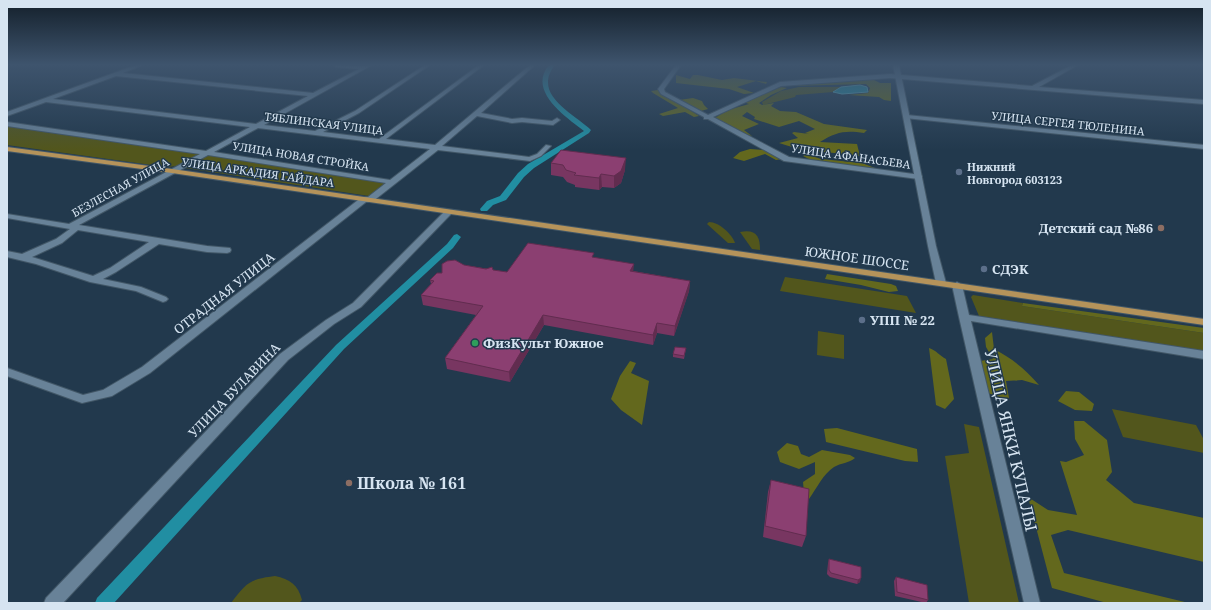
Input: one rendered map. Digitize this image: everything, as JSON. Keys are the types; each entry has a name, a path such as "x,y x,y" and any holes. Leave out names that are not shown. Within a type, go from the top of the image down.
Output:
{"main road":[{"name":"УЛИЦА АРКАДИЯ ГАЙДАРА","path":"7,149 95,162 172,171 506,220"},
{"name":"ЮЖНОЕ ШОССЕ","path":"506,220 1204,322"}],"street":[{"path":"7,114 63,93"},
{"path":"300,93 315,95"},
{"name":"БЕЗЛЕСНАЯ УЛИЦА","path":"23,257 62,239 72,233 74,227 172,171 318,93"},
{"path":"316,133 357,112 385,93"},
{"path":"380,141 444,93"},
{"name":"ОТРАДНАЯ УЛИЦА","path":"7,372 72,396 82,398 94,398 111,391 146,370 367,199 436,148 501,93"},
{"name":"УЛИЦА АФАНАСЬЕВА","path":"664,93 706,118 787,159 918,177"},
{"path":"706,118 759,93"},
{"path":"902,93 932,246 941,283"},
{"path":"1107,93 1204,102"},
{"name":"ТЯБЛИНСКАЯ УЛИЦА","path":"45,100 530,159 539,155 548,146"},
{"path":"478,114 512,121 522,120 553,123 557,120"},
{"name":"УЛИЦА СЕРГЕЯ ТЮЛЕНИНА","path":"907,117 1204,147"},
{"name":"УЛИЦА НОВАЯ СТРОЙКА","path":"7,124 207,152 391,182"},
{"name":"УЛИЦА БУЛАВИНА","path":"52,603 284,357 330,322 357,305 449,212"},
{"path":"7,216 157,241 227,250"},
{"path":"93,280 113,270 157,241"},
{"path":"7,254 23,257 93,280 154,293 163,299"},
{"name":"УЛИЦА ЯНКИ КУПАЛЫ","path":"957,285 1032,603"},
{"path":"964,317 1204,355"}],"green space":[{"path":"654,93 663,93 699,116 694,117 685,112 663,116 659,114 678,108"},
{"path":"765,93 775,93 759,103 762,105 774,103 771,106 780,111 796,112 824,124 867,130 864,133 841,133 820,142 857,144 860,156 808,150 779,143 798,138 792,133 794,132 809,134 805,133 815,129 799,121 779,127 754,119 755,117 747,112 742,116 759,124 744,130 752,136 742,133 713,119 728,110 749,104 743,102"},
{"path":"777,93 815,93 796,95 795,97 763,105 762,102"},
{"path":"891,93 891,101 884,100 879,97 849,95"},
{"path":"693,98 702,101 708,109 701,111 679,100"},
{"path":"7,126 201,154 178,166 166,167 7,145"},
{"path":"750,149 765,150 783,159 776,160 765,154 744,161 733,158 740,152"},
{"path":"210,154 387,183 369,196 185,168 186,166"},
{"path":"806,154 821,159 862,163 875,168 847,167 819,162 803,156"},
{"path":"709,222 717,224 725,229 735,243 728,243 707,224"},
{"path":"745,231 756,235 758,237 760,250 752,249 740,232"},
{"path":"827,274 891,284 896,286 898,291 889,292 861,285 825,279"},
{"path":"785,277 907,296 916,313 780,291"},
{"path":"973,295 1023,303 1022,306 1204,333 1204,351 979,316 971,297"},
{"path":"1023,303 1204,328 1204,333 1022,306"},
{"path":"818,331 844,335 844,359 817,355"},
{"path":"992,332 994,349 1018,365 1039,385 1022,380 1006,381 1009,398 1003,399 988,393 980,361 993,359 986,347 985,338"},
{"path":"929,348 946,359 954,399 945,409 936,405"},
{"path":"630,361 636,363 631,373 649,381 642,425 621,410 611,399 620,376"},
{"path":"1066,391 1079,392 1094,404 1092,411 1075,410 1058,401"},
{"path":"1112,409 1196,425 1204,440 1204,453 1123,437"},
{"path":"1074,421 1084,421 1107,440 1112,472 1106,480 1134,503 1204,518 1204,562 1068,530 1051,535 1064,573 1189,603 1107,603 1052,588 1028,497 1048,510 1077,515 1060,461 1066,462 1084,455 1075,439"},
{"path":"964,424 979,427 1019,603 969,603 945,456 969,453"},
{"path":"837,428 917,449 918,462 905,461 826,442 824,429"},
{"path":"787,443 798,446 801,454 809,457 822,450 850,455 855,458 830,470 823,477 809,499 804,493 803,482 815,474 815,462 799,469 780,462 777,452"},
{"path":"275,576 289,581 296,587 302,600 299,603 231,603 249,583"}],"building":[{"path":"561,150 626,158 621,171 614,176 601,174 599,178 574,175 576,173 566,170 563,165 551,163"},
{"path":"528,243 594,253 592,257 634,264 630,271 690,281 675,326 657,323 653,335 543,315 509,372 445,358 483,306 421,295 434,281 430,280 437,273 442,273 442,264 447,261 455,260 464,265 486,269 492,267 493,270 507,272"},
{"path":"675,347 686,348 684,356 673,354"},
{"path":"771,480 809,489 806,536 765,526"},
{"path":"829,559 861,567 861,578 858,580 831,573 829,570"},
{"path":"896,577 927,585 928,600 897,592"}],"waterway":[{"path":"484,209 490,203 503,198 521,175 531,166 587,132 588,130 557,106 549,93"},
{"path":"103,603 340,347 450,246 457,237"}],"place":[{"name":"Нижний Новгород 603123","path":"959,172"},
{"name":"Детский сад №86","path":"1161,228"},
{"name":"СДЭК","path":"984,269"},
{"name":"УПП № 22","path":"862,320"},
{"name":"ФизКульт Южное","path":"475,343"},
{"name":"Школа № 161","path":"349,483"}]}
